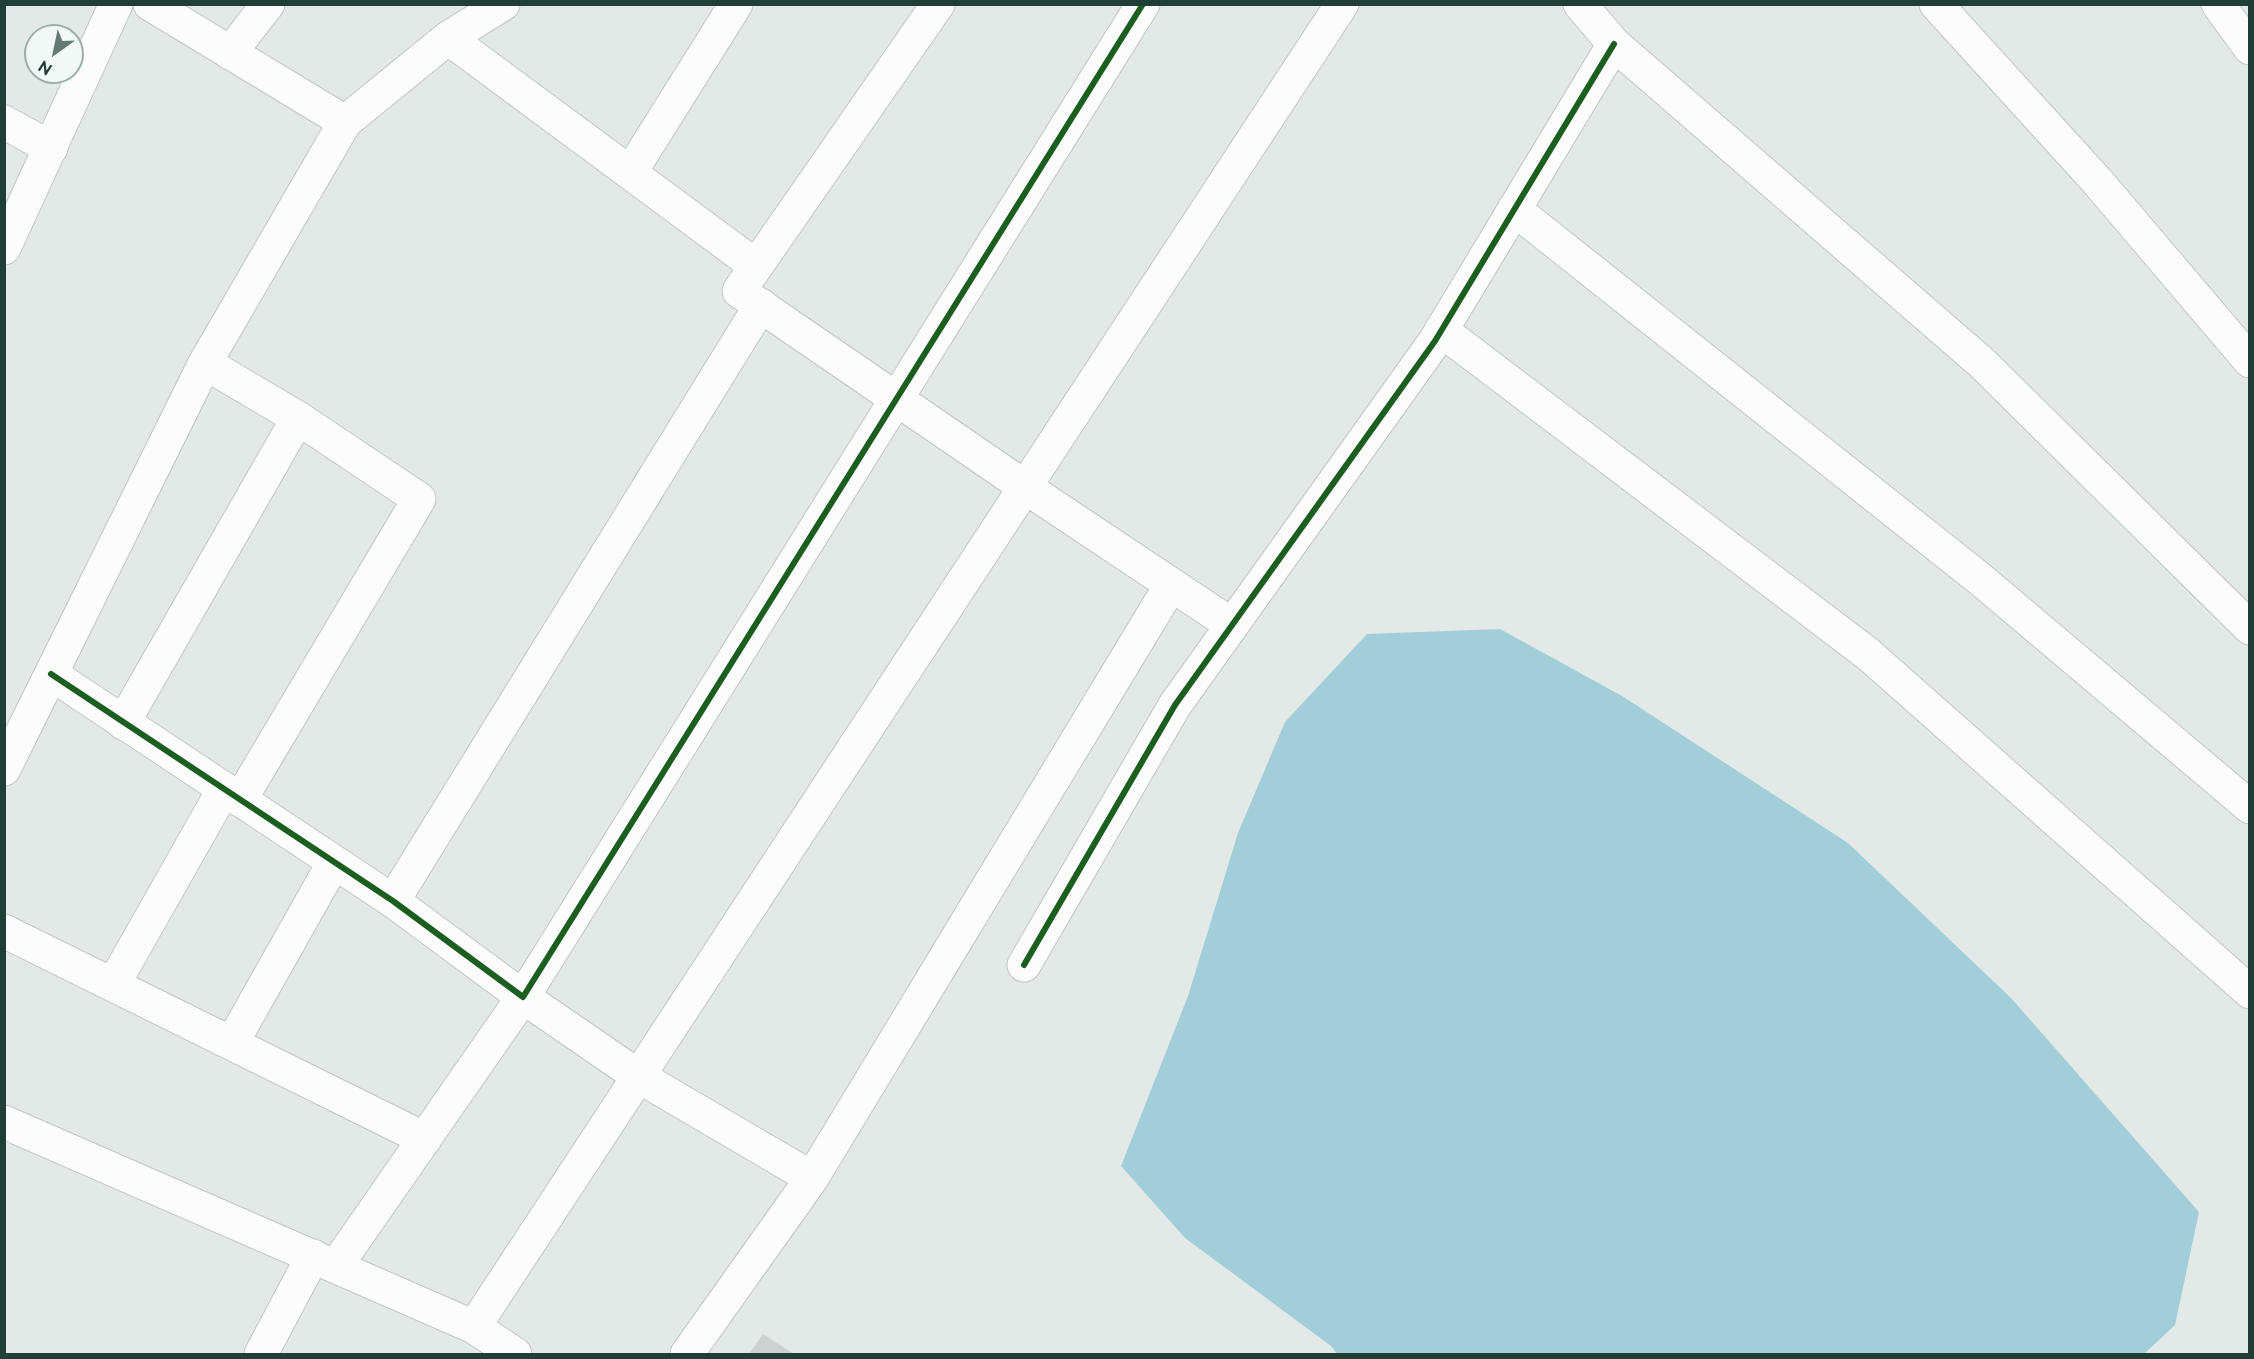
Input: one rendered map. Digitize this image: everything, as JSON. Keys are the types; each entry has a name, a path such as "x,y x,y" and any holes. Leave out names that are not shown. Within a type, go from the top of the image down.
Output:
{"street":[{"path":"4,248 116,4"},
{"path":"150,4 345,122"},
{"path":"230,53 268,4"},
{"path":"4,769 205,363 345,122 448,38 503,4"},
{"path":"630,173 736,4"},
{"path":"938,4 740,291 1025,487 1232,625"},
{"path":"261,1354 324,1261 425,1139 524,997 1143,4"},
{"path":"474,1327 1342,4"},
{"path":"1580,4 1614,44 1982,363 2250,628"},
{"path":"1936,4 2097,181 2250,361"},
{"path":"2218,4 2250,48"},
{"path":"448,38 756,266"},
{"path":"1024,965 1175,705 1441,330 1614,44"},
{"path":"4,122 51,148"},
{"path":"1514,209 1980,579 2250,807"},
{"path":"393,901 761,305"},
{"path":"1441,330 1868,654 2250,992"},
{"path":"113,985 419,499 298,418 205,363"},
{"path":"123,723 298,418"},
{"path":"687,1354 812,1178 1171,585"},
{"path":"51,674 393,901 524,997 638,1076 812,1178"},
{"path":"232,1043 334,862"},
{"path":"4,931 425,1139"},
{"path":"4,1122 474,1327 515,1354"}],"water":[{"path":"1500,629 1622,696 1848,843 2011,998 2199,1212 2175,1325 2144,1354 1337,1354 1331,1346 1185,1238 1121,1166 1188,996 1238,833 1285,722 1367,634"}],"building":[{"path":"763,1334 794,1354 749,1354"}],"cycle path":[{"path":"51,674 393,901 523,997 1143,4"},
{"path":"1024,965 1175,705 1435,341 1614,44"}]}
